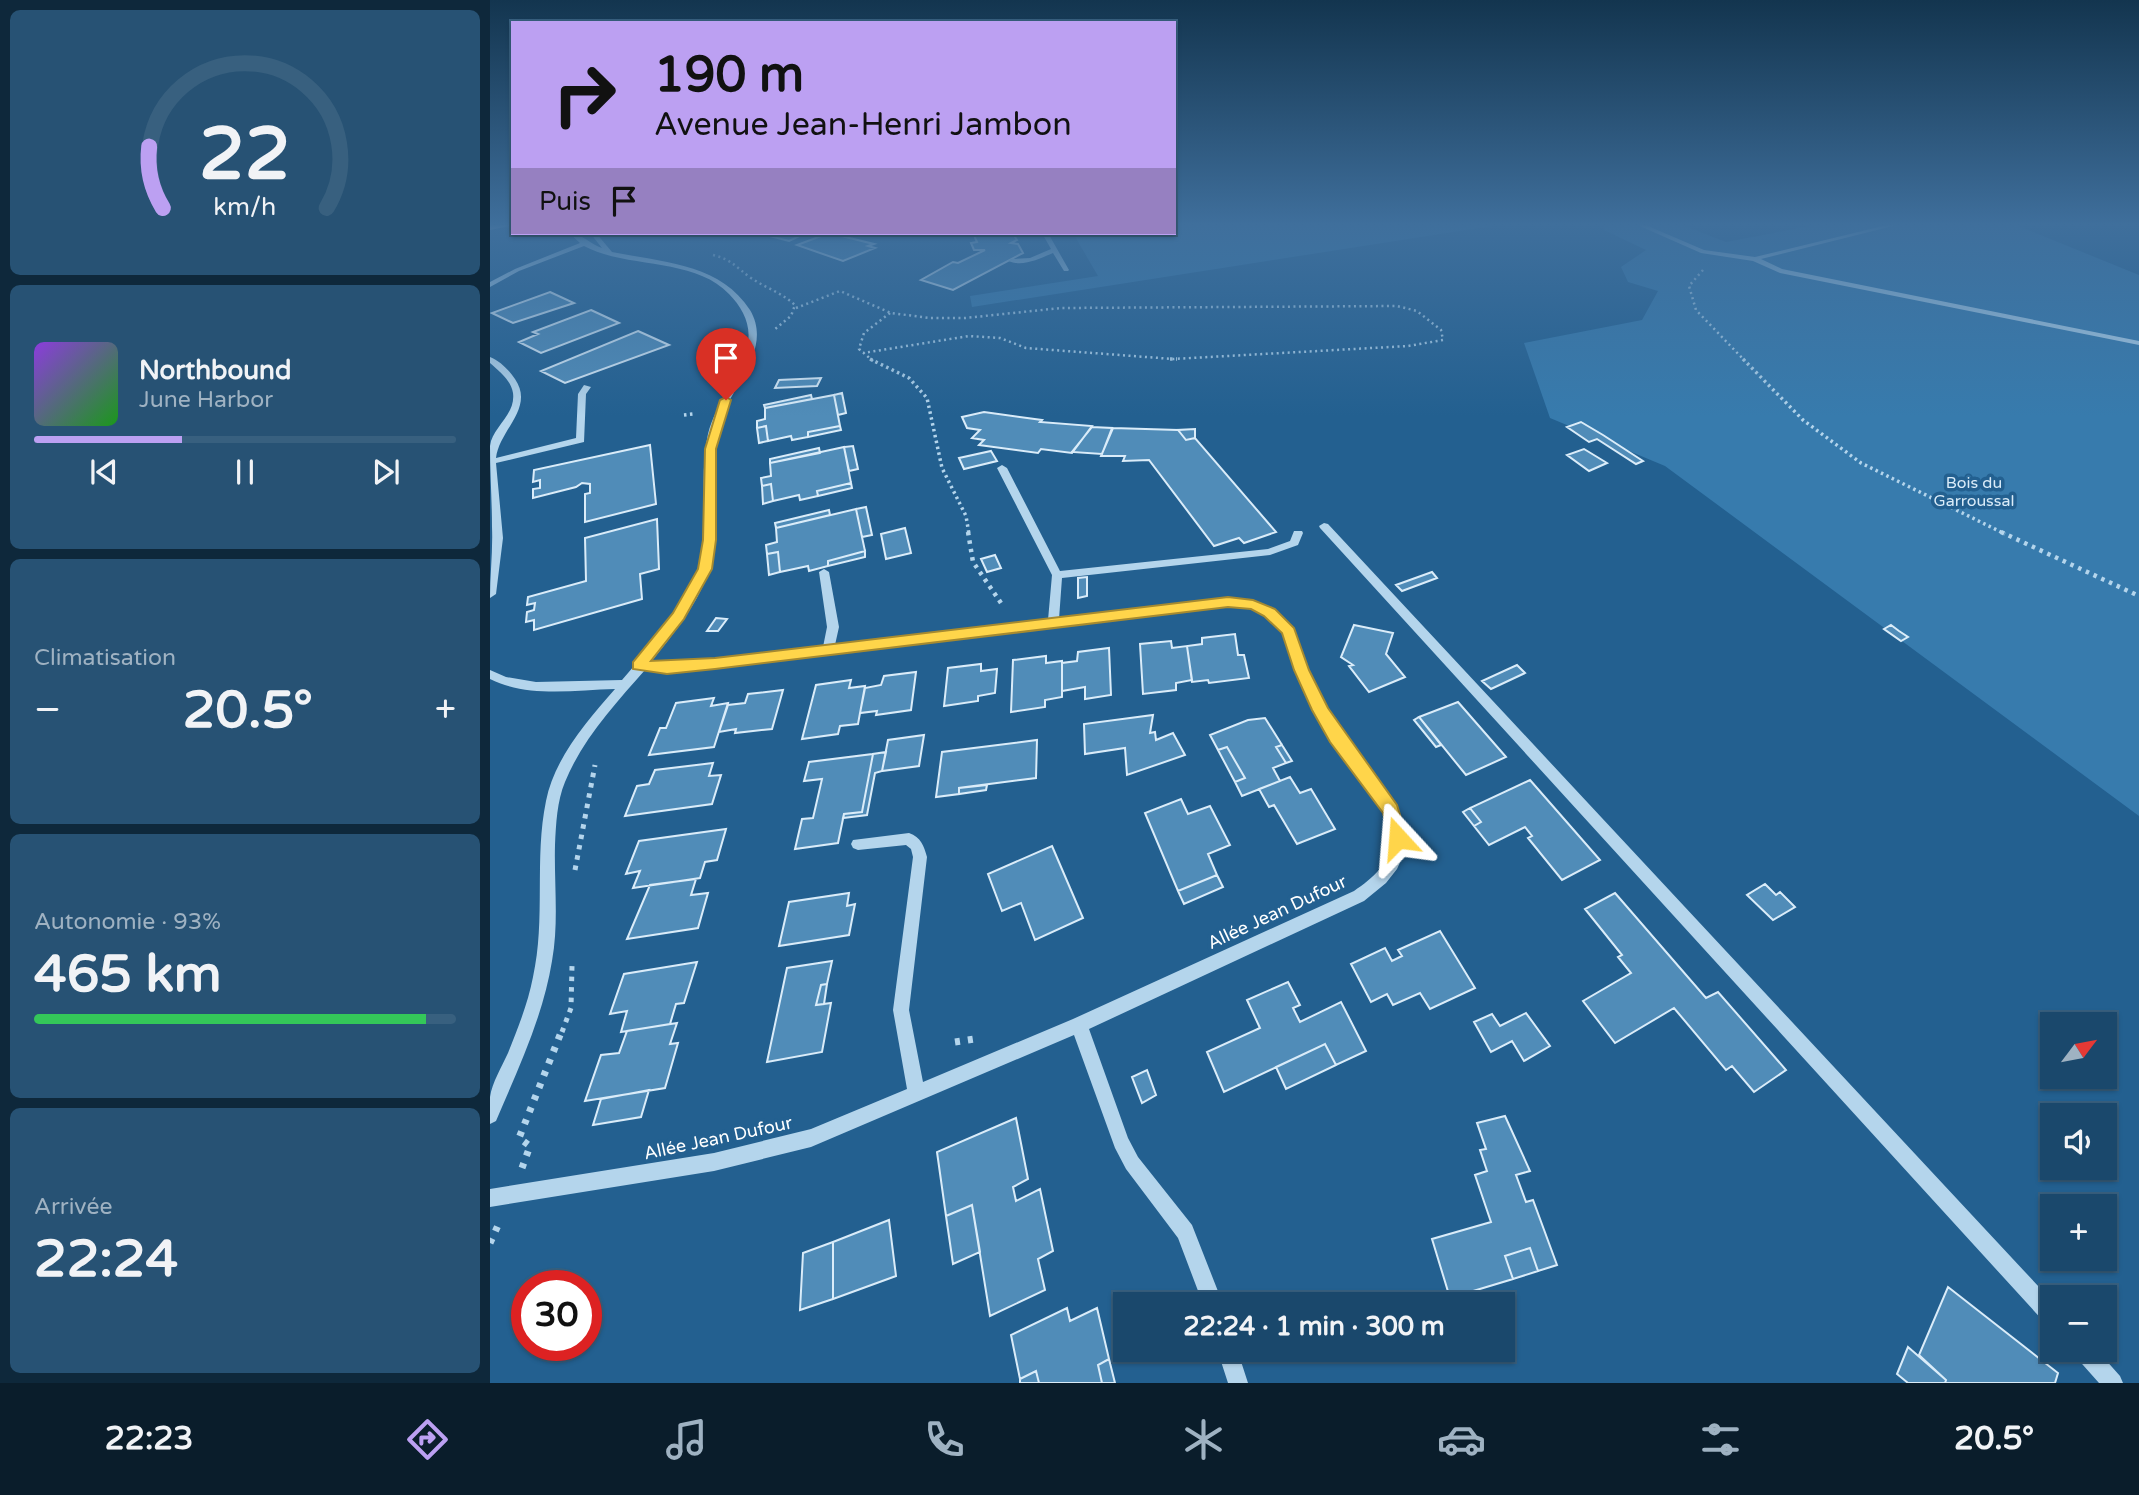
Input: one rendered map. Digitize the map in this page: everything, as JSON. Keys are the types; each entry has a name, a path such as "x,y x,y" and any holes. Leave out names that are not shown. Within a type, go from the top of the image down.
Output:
{"street":[{"path":"490,1115 532,1018 545,957 551,817 558,783 587,731 679,616 705,569 709,540 710,449 726,400 747,364 753,333 745,307 723,288"},
{"path":"490,359 510,379 517,397 516,405 496,439 490,462 498,540 490,594"},
{"path":"490,462 582,440 582,394 587,387"},
{"path":"1002,468 1057,575"},
{"path":"824,572 833,627 828,650"},
{"name":"Allée Jean Dufour","path":"490,1198 714,1162 781,1147 841,1126 1079,1025 1359,896 1387,874 1394,858 1398,838 1391,811 1336,737 1320,710 1301,670 1289,631 1270,612 1253,605 1228,602 667,668 639,666"},
{"path":"490,674 504,682 531,686 624,684"},
{"path":"1079,1025 1121,1142 1132,1163 1185,1232 1208,1292"},
{"path":"1231,1362 1238,1383"},
{"path":"2094,1362 2113,1383"}],"lane":[{"path":"1862,288 2139,343"},
{"path":"1324,526 2040,1303"},
{"path":"1053,623 1057,575 1269,552 1294,543 1298,533"},
{"path":"858,844 909,839 917,846 920,857 901,1010 916,1093"}],"path":[{"path":"1689,288 1696,310 1803,420 1861,463 1931,500 2139,596"},
{"path":"796,307 814,303 840,291 891,313 930,318 965,318 1061,308 1396,306 1417,311 1441,330 1443,340 1408,346 1172,359 1027,348 1000,338 970,337 863,353"},
{"path":"891,313 860,338 858,344 863,353 909,378 927,398 942,468 966,516 973,562 1001,603 999,629"},
{"path":"684,415 693,414"}],"green space":[{"path":"1024,288 1097,288 972,307 970,296"},
{"name":"Bois du Garroussal","path":"1646,288 2139,288 2139,816 1665,466 1550,418 1524,343 1642,320 1658,291"}],"building":[{"path":"550,292 574,303 513,323 492,313"},
{"path":"591,310 619,323 541,353 519,342 538,334 533,332"},
{"path":"638,331 669,345 565,383 541,371"},
{"path":"821,378 817,386 775,388 779,380"},
{"path":"842,393 846,413 838,415 834,395"},
{"path":"811,395 812,399 765,408 764,405"},
{"path":"834,395 840,426 808,432 808,437 792,440 791,436 768,441 766,426 757,428 757,421 765,419 765,408"},
{"path":"984,412 1042,420 1040,422 1092,426 1072,453 1041,449 1038,453 979,445 984,440 972,438 980,430 967,428 962,417"},
{"path":"1581,422 1643,461 1636,464 1597,439 1589,442 1567,427"},
{"path":"766,426 768,441 759,443 757,428"},
{"path":"840,426 841,430 808,437 808,432"},
{"path":"1092,427 1112,428 1102,454 1072,452"},
{"path":"1113,428 1178,430 1186,440 1195,438 1276,532 1244,543 1239,538 1214,546 1149,460 1123,461 1125,456 1101,456"},
{"path":"1195,429 1195,438 1186,440 1178,430"},
{"path":"650,445 656,504 585,522 585,494 590,493 590,484 582,483 533,498 533,489 540,488 540,480 533,482 534,470"},
{"path":"853,446 858,469 849,471 844,447"},
{"path":"844,447 851,483 817,491 818,496 800,500 799,495 773,501 771,484 762,486 761,478 771,476 770,463"},
{"path":"819,448 820,453 770,463 770,459"},
{"path":"1584,449 1607,463 1589,471 1567,455"},
{"path":"991,451 997,461 964,469 959,458"},
{"path":"851,483 852,488 818,496 817,491"},
{"path":"771,484 773,501 763,504 762,486"},
{"path":"866,507 872,535 862,537 856,509"},
{"path":"856,509 865,551 828,561 828,566 809,571 808,566 780,572 778,552 767,554 766,545 777,542 776,528"},
{"path":"829,510 830,515 776,528 775,523"},
{"path":"657,519 659,569 640,574 642,599 534,630 534,620 526,622 527,612 534,610 535,603 527,605 528,597 586,581 585,538"},
{"path":"905,528 911,553 886,559 881,534"},
{"path":"865,551 865,557 828,566 828,561"},
{"path":"778,552 780,572 769,575 767,554"},
{"path":"995,555 1001,568 987,572 981,559"},
{"path":"1432,572 1437,578 1402,591 1396,585"},
{"path":"1087,577 1087,596 1078,598 1078,578"},
{"path":"716,618 727,619 718,631 707,631"},
{"path":"1354,625 1393,633 1386,654 1405,677 1369,692 1349,666 1353,665 1341,657"},
{"path":"1891,625 1908,637 1901,641 1884,629"},
{"path":"1235,634 1238,655 1244,655 1249,678 1209,683 1208,680 1192,682 1187,646 1202,644 1202,638"},
{"path":"1171,641 1172,648 1187,646 1192,680 1176,683 1176,690 1143,694 1140,644"},
{"path":"1109,648 1111,695 1085,699 1085,687 1062,691 1062,663 1077,661 1078,652"},
{"path":"1046,656 1046,663 1062,661 1062,697 1045,700 1045,707 1011,712 1013,660"},
{"path":"981,664 981,671 997,669 995,693 978,696 978,701 944,706 948,668"},
{"path":"1517,665 1525,673 1491,689 1482,681"},
{"path":"916,672 911,710 876,715 877,711 860,713 865,688 881,685 884,676"},
{"path":"851,680 849,688 865,686 858,724 840,726 838,734 802,739 816,685"},
{"path":"783,690 772,729 719,732 728,705 745,703 748,694"},
{"path":"714,698 711,706 728,703 714,747 649,755 660,728 666,728 676,703"},
{"path":"1458,702 1506,757 1466,775 1419,717"},
{"path":"1153,715 1150,733 1155,732 1156,740 1173,733 1185,755 1127,775 1125,748 1085,754 1084,724"},
{"path":"1419,717 1441,745 1436,747 1414,720"},
{"path":"1265,718 1282,745 1276,747 1286,763 1273,768 1280,781 1242,796 1235,782 1245,778 1227,747 1218,750 1210,735 1248,720"},
{"path":"924,735 919,766 882,771 888,740"},
{"path":"1037,740 1036,778 959,788 959,794 936,797 942,752"},
{"path":"1282,745 1292,761 1286,763 1276,747"},
{"path":"1227,747 1245,778 1235,782 1218,750"},
{"path":"886,752 882,771 875,773 867,815 843,818 844,814 862,812 873,754"},
{"path":"873,754 862,812 844,814 838,843 795,849 802,819 813,818 822,779 804,781 809,762"},
{"path":"713,763 709,776 721,775 712,804 625,816 637,786 649,784 655,770"},
{"path":"1290,777 1300,793 1311,789 1335,829 1297,844 1274,805 1269,807 1259,789"},
{"path":"1530,780 1600,860 1562,880 1528,838 1532,836 1525,827 1489,845 1474,826 1481,822 1470,808"},
{"path":"987,785 986,790 959,794 959,788"},
{"path":"1181,799 1188,814 1210,806 1230,845 1208,854 1217,875 1178,891 1145,813"},
{"path":"1470,808 1481,822 1474,826 1463,812"},
{"path":"726,829 717,860 705,862 700,878 633,888 640,871 626,874 639,841"},
{"path":"1052,846 1083,918 1035,940 1021,903 1002,911 988,874"},
{"path":"1217,875 1223,887 1184,904 1178,891"},
{"path":"696,879 691,895 708,893 698,928 627,939 650,885"},
{"path":"1765,884 1776,895 1780,892 1795,907 1773,920 1747,895"},
{"path":"849,893 847,906 855,904 849,935 779,946 789,902"},
{"path":"1615,893 1706,998 1718,992 1786,1070 1754,1092 1732,1066 1726,1070 1674,1008 1615,1043 1583,1001 1631,973 1618,957 1622,955 1585,909"},
{"path":"1440,931 1475,988 1430,1009 1420,993 1393,1005 1387,994 1371,1002 1351,964 1385,948 1392,961 1402,956 1398,950"},
{"path":"832,961 827,984 821,985 816,1005 831,1003 822,1052 767,1062 787,968"},
{"path":"697,962 684,1003 676,1004 670,1024 621,1032 627,1011 610,1014 624,974"},
{"path":"1288,982 1300,1005 1293,1008 1300,1022 1341,1002 1366,1051 1336,1065 1325,1044 1224,1092 1207,1052 1260,1028 1247,1000"},
{"path":"827,984 824,1004 816,1005 821,985"},
{"path":"1526,1013 1550,1046 1524,1061 1512,1041 1491,1052 1474,1022 1492,1014 1500,1026"},
{"path":"677,1023 670,1044 678,1043 665,1088 585,1101 601,1055 619,1053 627,1031"},
{"path":"1325,1044 1336,1065 1286,1089 1276,1067"},
{"path":"1147,1070 1156,1095 1142,1103 1132,1077"},
{"path":"649,1090 641,1117 593,1125 601,1099"},
{"path":"1505,1116 1530,1171 1516,1175 1526,1202 1533,1200 1557,1265 1538,1271 1530,1248 1505,1256 1513,1279 1470,1292 1448,1292 1432,1239 1491,1222 1475,1175 1487,1171 1480,1150 1486,1149 1477,1123"},
{"path":"1016,1118 1028,1179 1013,1187 1016,1201 1040,1189 1053,1251 1038,1259 1045,1290 990,1316 972,1205 946,1216 937,1152"},
{"path":"972,1205 980,1252 953,1264 946,1216"},
{"path":"889,1220 896,1276 833,1299 833,1242"},
{"path":"833,1242 833,1299 800,1310 803,1253"},
{"path":"1530,1248 1538,1271 1513,1279 1505,1256"},
{"path":"1948,1287 2040,1359 2040,1362 2058,1373 2055,1383 1945,1383 1946,1380 1919,1355"},
{"path":"1067,1308 1070,1321 1097,1308 1109,1359 1098,1365 1102,1383 1039,1383 1036,1371 1020,1379 1011,1335"},
{"path":"1908,1347 1946,1380 1945,1383 1908,1383 1897,1374"},
{"path":"1109,1359 1115,1383 1102,1383 1098,1365"},
{"path":"1036,1371 1039,1383 1020,1383 1020,1379"}],"route":[{"path":"726,400 719,414 710,449 709,540 705,569 692,597 639,666 667,668 715,664 1228,602 1253,605 1270,612 1289,631 1301,670 1320,710 1336,737 1391,811 1398,838"}]}
